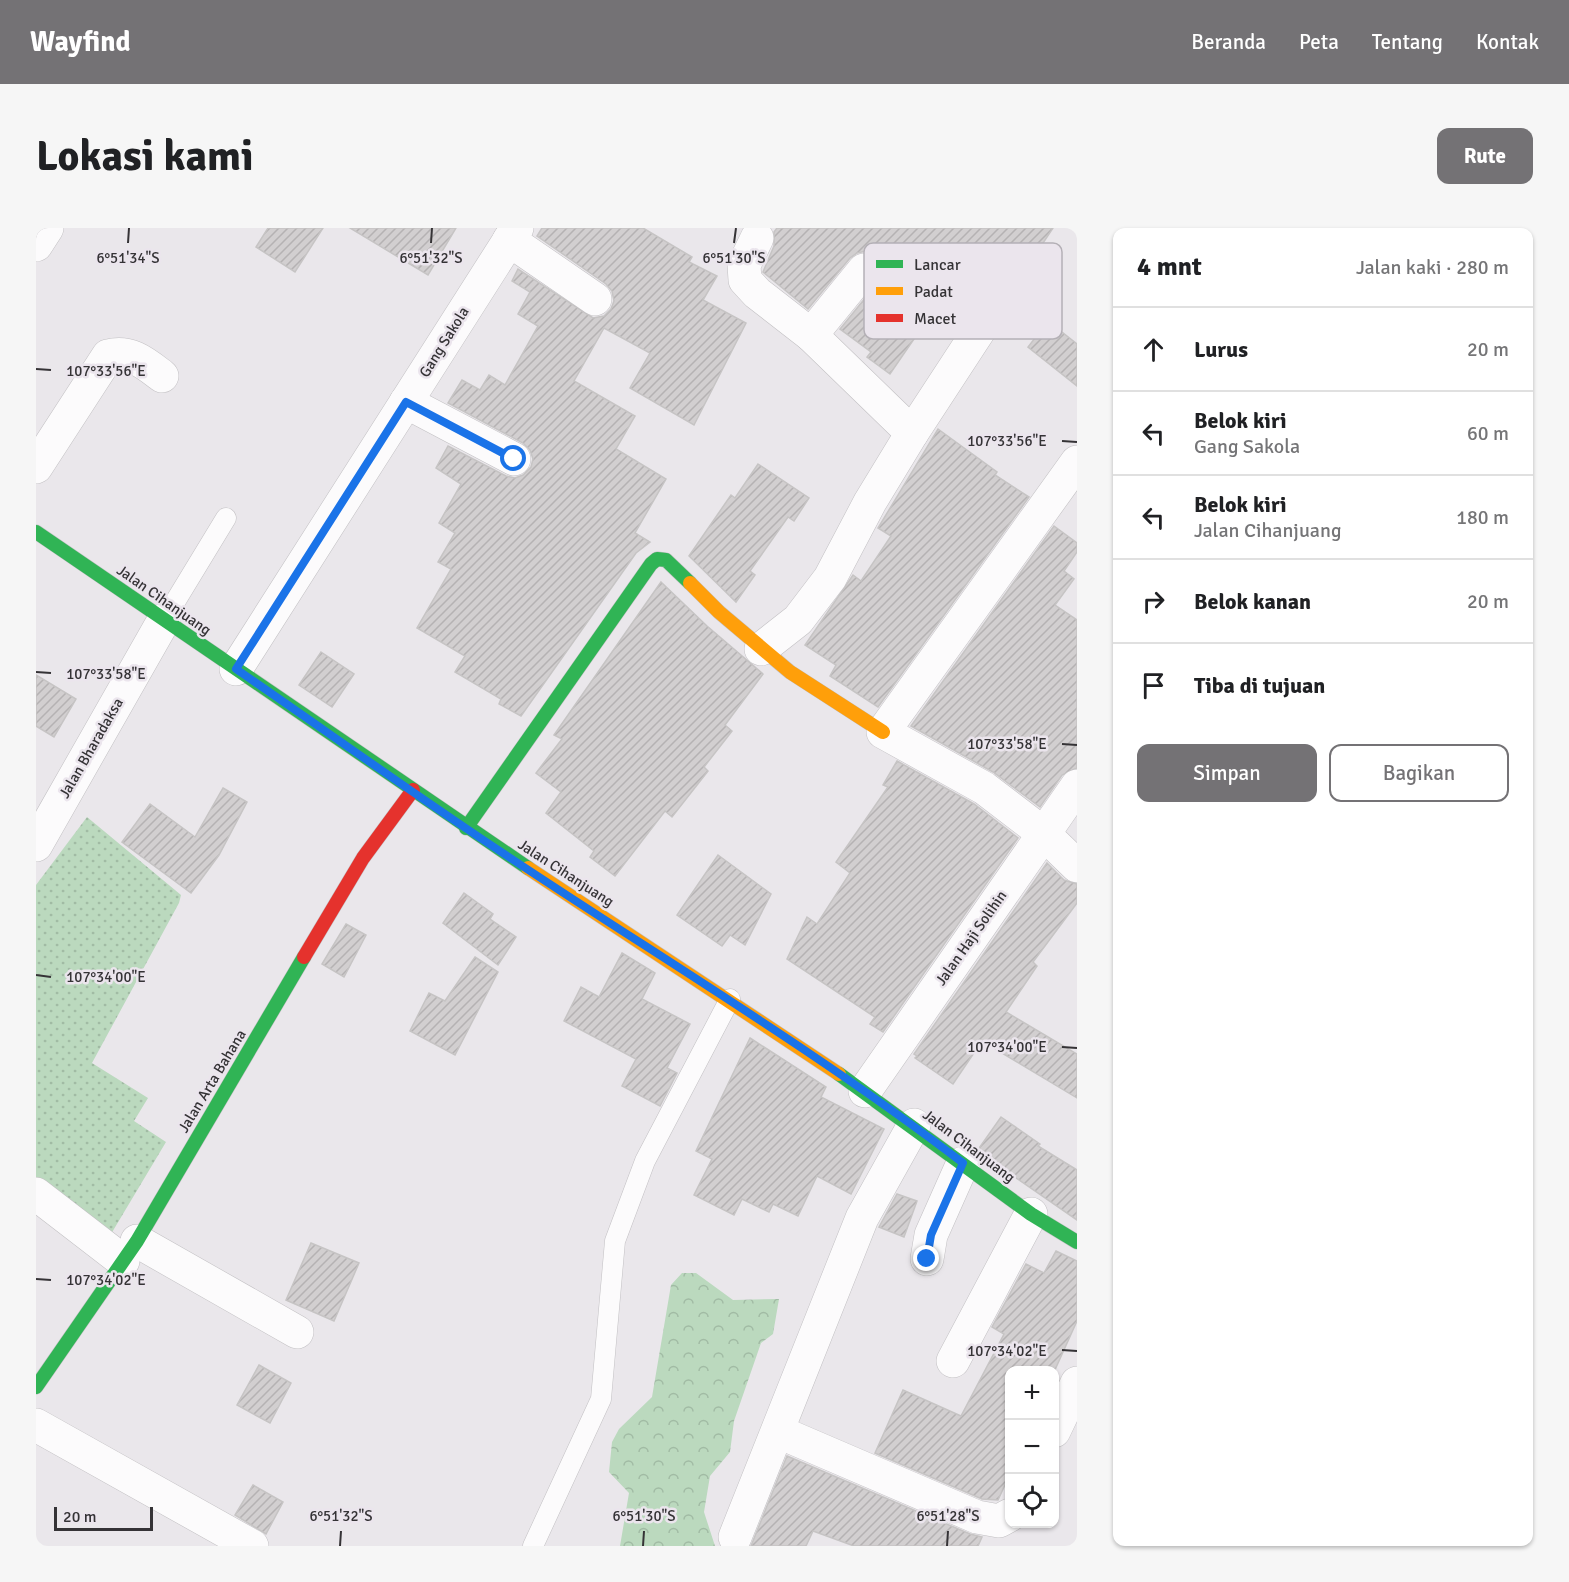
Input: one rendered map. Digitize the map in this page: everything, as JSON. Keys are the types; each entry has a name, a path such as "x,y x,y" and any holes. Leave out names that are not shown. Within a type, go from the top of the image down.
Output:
{"main road":[{"name":"Jalan Cihanjuang","path":"36,532 466,828 730,999 865,1091 914,1125 1031,1214 1077,1242"},
{"path":"466,828 651,564 657,559 666,560 761,649 790,672 883,732"},
{"name":"Jalan Arta Bahana","path":"40,1373 130,1251 363,858 413,790"}],"street":[{"path":"36,244 47,228"},
{"path":"513,234 595,299"},
{"name":"Gang Sakola","path":"236,669 513,234"},
{"path":"757,238 744,265 745,280 757,293 811,335 912,433"},
{"path":"811,335 864,270"},
{"path":"761,649 798,620 830,578 870,502 973,339"},
{"path":"36,467 108,356 118,353 129,355 162,376"},
{"path":"406,402 514,459"},
{"path":"1077,462 883,732 984,788 1043,833 1077,866"},
{"name":"Jalan Bharadaksa","path":"36,845 164,620"},
{"name":"Jalan Haji Solihin","path":"865,1091 1077,786"},
{"path":"735,1537 779,1432 862,1218 914,1125"},
{"path":"927,1259 931,1235 963,1163"},
{"path":"36,1194 130,1251 297,1332"},
{"path":"953,1361 1031,1214"},
{"path":"1059,1421 1077,1383"},
{"path":"36,1425 252,1546"},
{"path":"779,1432 977,1517 999,1521 1005,1518"}],"lane":[{"path":"164,620 226,518"},
{"path":"533,1546 602,1399 615,1241 645,1161 730,999"}],"green space":[{"path":"87,817 181,895 179,903 92,1063 148,1098 134,1121 166,1142 111,1234 36,1183 36,885"},
{"path":"682,1273 696,1273 733,1300 779,1299 773,1334 761,1343 734,1421 730,1452 710,1476 704,1512 715,1546 620,1546 629,1493 609,1472 612,1442 619,1429 652,1397 671,1285"}],"building":[{"path":"268,228 323,228 295,272 256,247"},
{"path":"350,228 456,228 428,275"},
{"path":"542,228 643,228 692,257 689,262 717,276 703,300 746,323 694,425 630,388 650,353 604,328 574,381 635,416 616,449 666,479 635,533 650,542 636,553 521,716 499,704 501,699 455,672 465,656 417,628 451,569 438,562 455,533 439,523 461,484 436,468 448,446 506,476 515,478 523,475 531,467 533,459 530,450 523,443 448,403 462,380 480,390 489,375 505,385 538,326 518,314 530,292 512,281 518,269 593,318 604,316 611,309 614,301 612,291 606,284 537,236"},
{"path":"777,228 1053,228 1043,243 864,243 864,251 850,258 808,309 763,272 774,246 774,232"},
{"path":"864,299 864,339 914,339 890,374 867,357 871,352 840,329"},
{"path":"1062,332 1077,344 1077,386 1028,347 1034,339 1062,339"},
{"path":"938,429 997,472 995,475 1029,497 878,707 830,676 836,665 805,645 853,575 861,581 891,536 878,528"},
{"path":"758,464 809,498 794,521 788,517 750,571 755,575 736,602 689,556 731,495 735,498"},
{"path":"1054,526 1077,543 1077,552 1064,571 1074,579 1055,605 1077,620 1077,768 1062,775 1040,807 993,772 911,726"},
{"path":"661,582 707,626 763,674 725,725 732,731 704,767 708,771 672,817 665,811 615,876 590,857 594,851 546,813 561,792 536,773 562,739 554,735"},
{"path":"321,652 354,674 332,707 299,685"},
{"path":"36,675 76,699 54,737 36,726"},
{"path":"897,761 974,804 1018,838 883,1032 870,1024 875,1017 787,959 807,917 817,924 850,873 836,862 888,787 883,785"},
{"path":"223,788 247,802 219,855 191,893 122,842 150,804 195,837"},
{"path":"718,855 771,894 745,945 730,935 722,946 677,915"},
{"path":"1047,863 1064,880 1077,884 1077,903 1033,962 1037,966 1006,1012 1077,1054 1077,1098 982,1041 953,1084 915,1058 917,1056 914,1054"},
{"path":"464,893 493,914 490,919 516,937 498,965 443,923"},
{"path":"346,924 366,935 344,977 322,964"},
{"path":"622,953 655,973 642,999 690,1024 667,1068 677,1073 660,1106 622,1086 636,1059 564,1021 581,987 599,997"},
{"path":"475,957 498,972 455,1055 410,1031 429,993 445,1001"},
{"path":"750,1038 826,1087 821,1097 884,1129 851,1194 817,1176 798,1216 773,1204 769,1212 742,1199 734,1215 694,1195 712,1159 696,1151"},
{"path":"1001,1117 1040,1144 1038,1146 1077,1170 1077,1220 977,1151"},
{"path":"897,1194 917,1201 904,1237 879,1227"},
{"path":"311,1243 359,1263 334,1321 286,1300"},
{"path":"1056,1251 1077,1261 1077,1321 1057,1366 1005,1366 1005,1485 998,1500 982,1499 875,1453 903,1390 961,1416 1004,1334 992,1327 1026,1264 1044,1273"},
{"path":"259,1365 291,1383 270,1423 237,1405"},
{"path":"787,1456 970,1534 982,1537 978,1546 854,1546 813,1531 806,1546 751,1546"},
{"path":"253,1485 283,1502 266,1534 235,1515"}],"traffic: fast":[{"path":"36,532 528,868"},
{"path":"466,828 651,564 657,559 666,560 690,583"},
{"path":"36,1387 137,1241 304,957"},
{"path":"839,1074 1031,1214 1077,1242"}],"traffic: slow":[{"path":"690,583 719,612 790,672 883,732"},
{"path":"528,868 839,1074"}],"traffic: jam":[{"path":"304,957 363,858 413,790"}],"route":[{"path":"514,459 406,402 236,669 466,828 730,999 914,1125 963,1163 931,1235 927,1259"}]}
